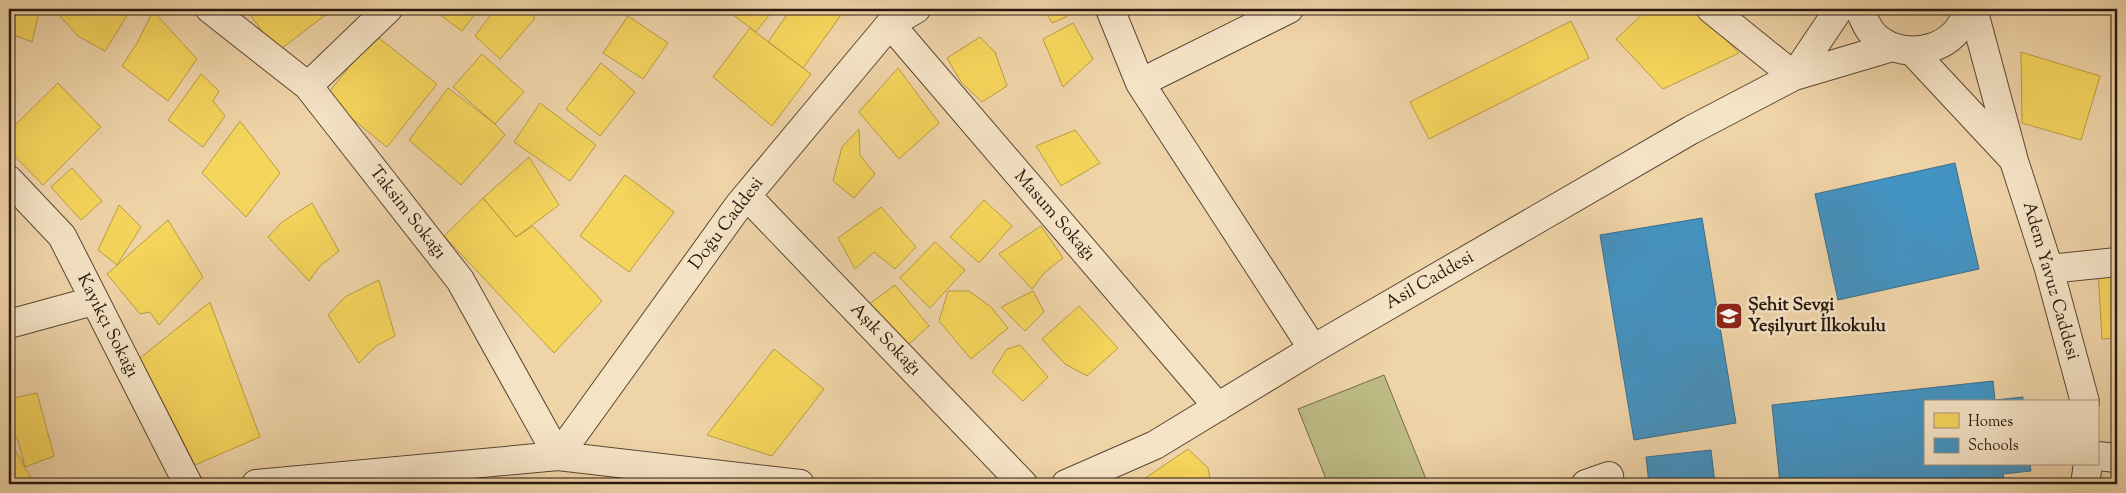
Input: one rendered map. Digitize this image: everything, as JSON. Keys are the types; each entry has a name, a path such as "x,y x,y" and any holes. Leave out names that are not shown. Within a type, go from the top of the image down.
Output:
{"street":[{"name":"Taksim Sokağı","path":"210,9 308,86 460,280 558,456"},
{"path":"308,86 388,9"},
{"name":"Doğu Caddesi","path":"558,456 747,196 890,24 916,9"},
{"path":"1110,9 1140,83 1313,349"},
{"path":"1140,83 1289,9"},
{"path":"1711,9 1794,76"},
{"name":"Asil Caddesi","path":"1794,76 1840,9"},
{"name":"Adem Yavuz Caddesi","path":"1859,9 1866,25 1877,38 1902,49 2014,161"},
{"name":"Asil Caddesi","path":"1066,484 1155,445 1313,349 1691,130 1794,76 1902,49 1930,49 1946,41 1958,29 1967,9"},
{"name":"Adem Yavuz Caddesi","path":"1973,9 2014,161 2049,269 2084,400"},
{"name":"Masum Sokağı","path":"890,24 1218,407"},
{"name":"Kayıkçı Sokağı","path":"9,180 62,236 93,301 188,484"},
{"name":"Aşık Sokağı","path":"747,196 1023,484"},
{"path":"2049,269 2117,262"},
{"path":"9,324 93,301"},
{"path":"256,484 558,456 800,484"},
{"path":"2098,456 2117,458"},
{"path":"2085,484 2088,466"},
{"path":"1586,484 1608,476 1610,484"}],"shaded area":[{"path":"1384,375 1428,484 1328,484 1298,409"}],"building: Homes":[{"path":"9,9 40,9 32,42 9,33"},
{"path":"63,9 127,9 130,11 105,51 78,36 60,16"},
{"path":"246,9 319,9 324,16 277,52"},
{"path":"321,9 346,9 324,16"},
{"path":"432,9 479,9 462,31"},
{"path":"495,9 527,9 535,18 500,59 475,36"},
{"path":"725,9 774,9 756,32"},
{"path":"791,9 835,9 841,15 803,68 768,42"},
{"path":"1044,9 1075,9 1066,17 1052,23"},
{"path":"1648,9 1696,9 1739,53 1663,89 1616,39"},
{"path":"153,11 197,59 168,101 122,66 137,43"},
{"path":"628,16 668,43 643,79 603,53"},
{"path":"1571,21 1589,58 1429,139 1410,102"},
{"path":"1073,23 1093,59 1063,87 1043,39"},
{"path":"750,28 811,74 772,126 713,77"},
{"path":"375,35 437,84 387,147 325,97"},
{"path":"980,37 995,52 1007,86 982,102 961,82 947,58"},
{"path":"2021,52 2100,76 2081,140 2022,123"},
{"path":"482,54 524,92 495,124 453,87"},
{"path":"601,63 635,92 600,136 566,109"},
{"path":"898,68 939,123 899,159 859,112"},
{"path":"201,74 219,91 213,101 225,116 203,147 168,120"},
{"path":"58,83 101,127 43,185 9,150 9,131"},
{"path":"448,88 495,124 505,135 461,185 409,140"},
{"path":"540,103 596,145 570,181 514,142"},
{"path":"240,121 280,173 246,217 202,173"},
{"path":"859,129 860,155 875,174 854,198 833,181 842,147"},
{"path":"1075,130 1100,163 1061,186 1036,146"},
{"path":"529,157 559,205 516,237 483,198"},
{"path":"72,168 102,201 81,220 51,187"},
{"path":"625,175 674,212 629,272 580,236"},
{"path":"483,198 516,237 533,226 602,301 554,353 444,236"},
{"path":"984,200 1012,226 979,263 950,237"},
{"path":"312,203 339,251 320,266 309,281 268,237 282,222"},
{"path":"119,205 141,227 117,265 98,250"},
{"path":"881,207 916,247 895,269 874,252 855,269 838,238"},
{"path":"168,220 203,277 159,325 150,312 140,314 107,274"},
{"path":"1041,226 1063,258 1045,272 1032,289 999,254"},
{"path":"935,242 965,270 930,308 900,278"},
{"path":"2117,269 2117,338 2102,339 2098,270"},
{"path":"379,280 395,336 376,346 359,363 328,315 345,297"},
{"path":"895,285 929,326 909,344 884,325 869,304"},
{"path":"948,291 969,291 991,307 1008,328 971,359 939,321"},
{"path":"1033,291 1044,312 1025,331 1001,307"},
{"path":"210,302 260,437 195,465 140,358"},
{"path":"1079,306 1118,348 1087,376 1065,364 1042,339"},
{"path":"1020,345 1048,377 1023,401 992,372 1007,349"},
{"path":"774,349 824,389 772,456 707,435"},
{"path":"37,393 54,456 25,467 18,440 9,426 9,399"},
{"path":"14,448 33,484 9,484 9,450"},
{"path":"1188,449 1208,468 1211,484 1147,484 1144,479"}],"building: Schools":[{"path":"1955,163 1979,269 1838,300 1815,194"},
{"path":"1702,218 1736,423 1634,440 1600,235"},
{"path":"1993,381 1995,400 1924,400 1924,466 2030,466 2031,471 2003,474 2005,484 1780,484 1772,405"},
{"path":"2023,397 2023,400 1995,400"},
{"path":"1711,450 1715,484 1649,484 1646,457"}],"place":[{"name":"Şehit Sevgi Yeşilyurt İlkokulu","path":"1729,316"}]}
